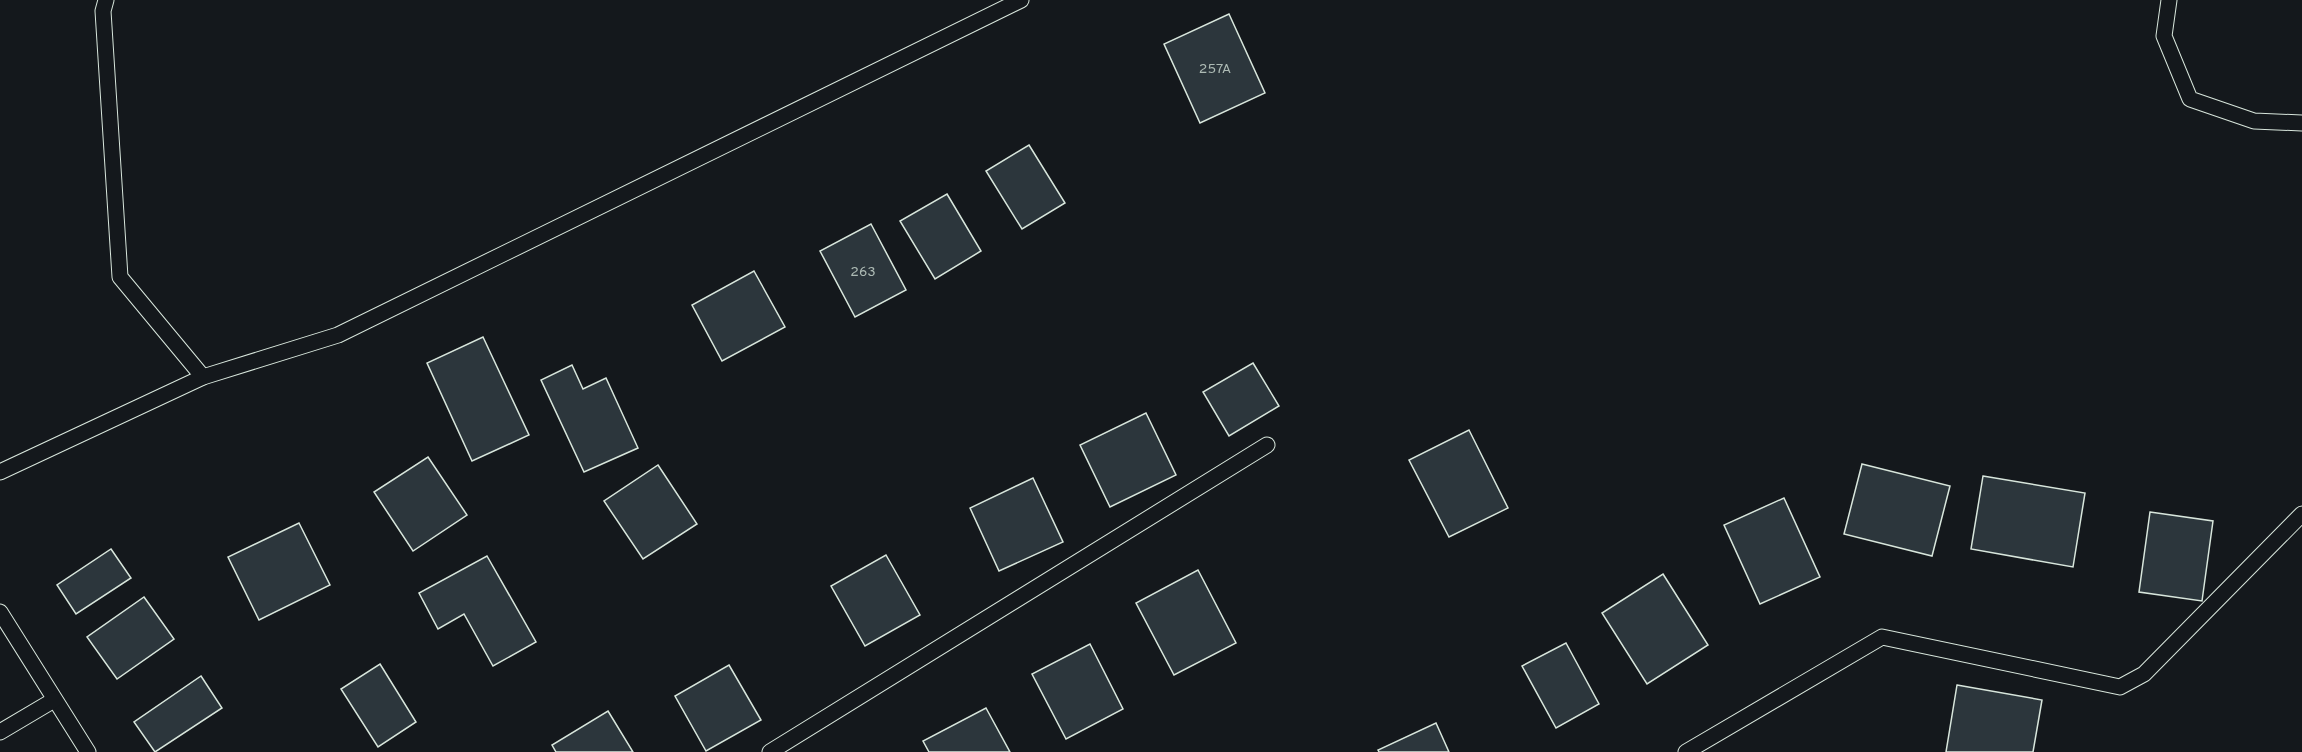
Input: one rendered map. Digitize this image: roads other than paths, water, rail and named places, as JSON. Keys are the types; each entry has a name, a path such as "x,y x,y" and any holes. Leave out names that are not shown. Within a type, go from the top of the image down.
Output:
{"lane":[{"path":"106,0 103,11 120,277 203,377"},
{"path":"0,472 203,377 338,335 1021,0"},
{"path":"2169,0 2164,36 2190,99 2254,121 2302,123"},
{"path":"770,752 1267,445"},
{"path":"1686,752 1882,637 2120,687 2144,674 2302,514"},
{"path":"0,612 88,752"},
{"path":"0,732 54,700"}]}
